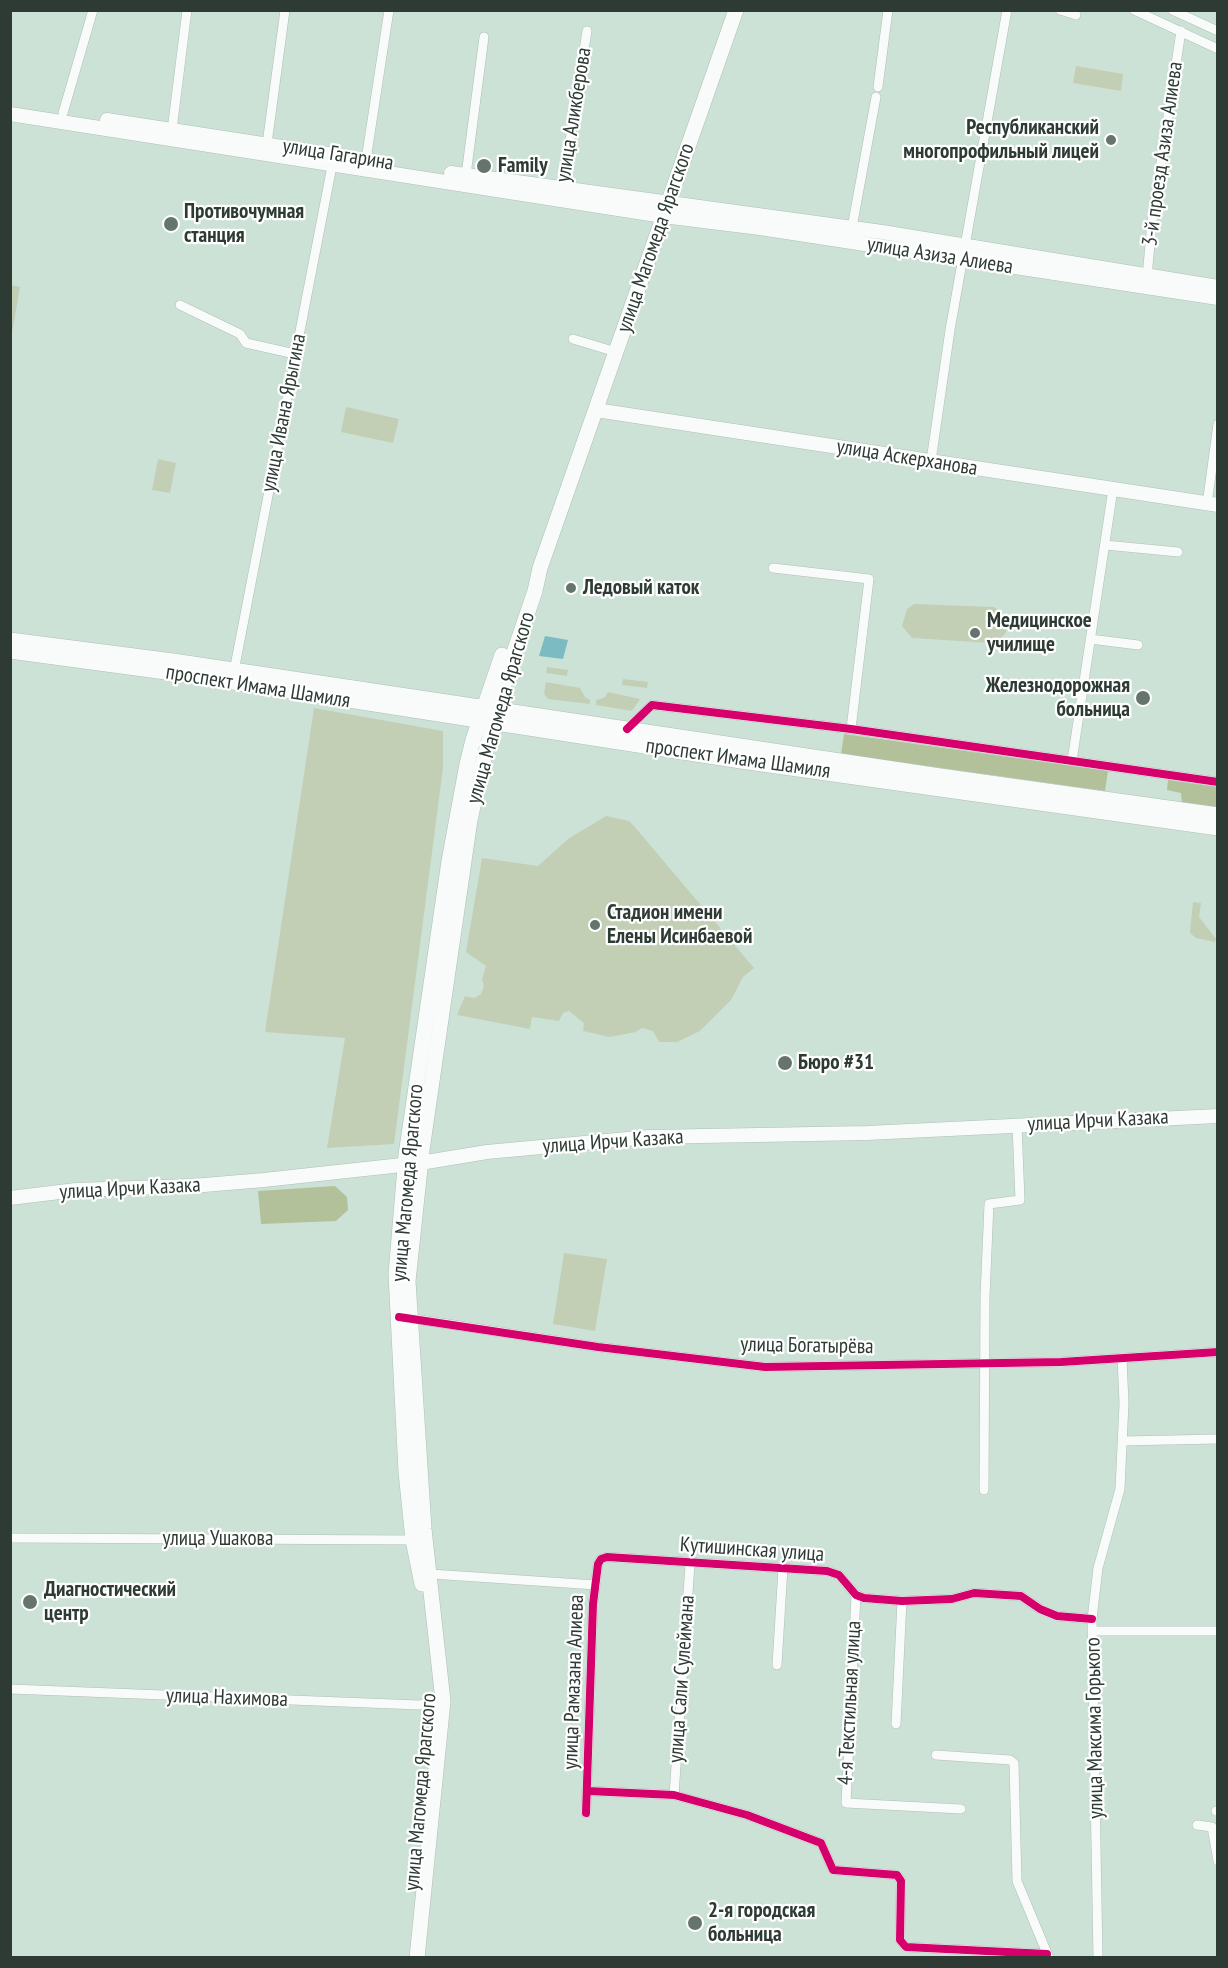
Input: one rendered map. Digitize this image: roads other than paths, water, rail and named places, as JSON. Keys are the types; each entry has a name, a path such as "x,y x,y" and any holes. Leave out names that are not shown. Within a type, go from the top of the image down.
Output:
{"main road":[{"name":"улица Магомеда Ярагского","path":"417,1958 438,1702 426,1576 419,1540 404,1318 396,1274 413,1164 449,861 467,764 488,715 735,10"},
{"name":"улица Гагарина","path":"10,105 267,144 333,159 366,160 466,175 562,193"},
{"name":"улица Гагарина","path":"10,114 333,159 665,210"},
{"name":"улица Азиза Алиева","path":"665,210 762,214 962,260 1218,298"},
{"name":"улица Азиза Алиева","path":"665,210 851,235 882,232 1218,287"},
{"name":"улица Аскерханова","path":"596,410 1212,504"},
{"name":"проспект Имама Шамиля","path":"10,640 234,671 488,715 1218,828"},
{"name":"проспект Имама Шамиля","path":"10,651 488,715 627,729 1218,815"},
{"path":"1192,824 1218,833"},
{"name":"улица Ирчи Казака","path":"10,1198 76,1190 192,1186 413,1164 487,1152 649,1137 867,1133 1218,1116"},
{"name":"улица Магомеда Ярагского","path":"407,1958 411,1892 438,1702"}],"street":[{"path":"63,113 93,10"},
{"path":"172,130 187,10"},
{"path":"267,144 285,10"},
{"path":"366,160 389,10"},
{"path":"851,235 877,92 888,10"},
{"path":"931,461 964,246 1007,10"},
{"path":"1060,10 1076,15"},
{"path":"1134,10 1218,49"},
{"path":"1172,10 1218,31"},
{"path":"1196,38 1202,24"},
{"name":"улица Аликберова","path":"562,193 586,31"},
{"name":"3-й проезд Азиза Алиева","path":"1147,277 1152,222 1181,31"},
{"path":"466,175 484,37"},
{"name":"улица Ивана Ярыгина","path":"234,671 333,159"},
{"path":"180,305 240,334 246,343 295,354"},
{"path":"573,339 616,352"},
{"path":"1212,504 1218,424"},
{"path":"1072,761 1113,489"},
{"path":"1105,545 1178,552"},
{"path":"773,568 869,579 851,729"},
{"path":"1090,639 1138,645"},
{"path":"627,729 652,705 851,729 1218,782"},
{"path":"984,1490 985,1296 989,1204 1020,1200 1017,1125"},
{"name":"улица Богатырёва","path":"404,1318 598,1347 765,1367 1122,1358 1218,1353"},
{"name":"улица Максима Горького","path":"1098,1958 1095,1631 1092,1619 1098,1568 1120,1489 1123,1441 1122,1358"},
{"path":"1123,1441 1218,1439"},
{"name":"улица Ушакова","path":"10,1539 419,1540"},
{"name":"Кутишинская улица","path":"607,1557 827,1571 839,1575 856,1595"},
{"name":"улица Рамазана Алиева","path":"586,1813 596,1585 598,1564 607,1557"},
{"name":"улица Сали Сулеймана","path":"674,1795 690,1564"},
{"path":"777,1665 783,1568"},
{"path":"426,1576 596,1585"},
{"path":"856,1595 902,1601 952,1599 974,1593 1020,1596 1040,1610 1057,1616 1092,1619"},
{"name":"4-я Текстильная улица","path":"856,1595 846,1803 961,1809"},
{"path":"896,1724 902,1601"},
{"path":"1095,1631 1218,1631"},
{"name":"улица Нахимова","path":"10,1689 419,1705 438,1702"},
{"path":"588,1791 674,1795 747,1815 821,1843 833,1870 900,1877 900,1940 906,1947 1048,1956 1017,1881 1016,1768 1010,1760 936,1755"},
{"path":"1197,1826 1212,1827 1218,1862"}],"water":[{"path":"545,636 568,640 563,659 539,656"}],"place":[{"name":"Республиканский многопрофильный лицей","path":"1111,140"},
{"name":"Family","path":"484,166"},
{"name":"Противочумная станция","path":"171,224"},
{"name":"Ледовый каток","path":"571,588"},
{"name":"Медицинское училище","path":"975,633"},
{"name":"Железнодорожная больница","path":"1143,698"},
{"name":"Стадион имени Елены Исинбаевой","path":"595,925"},
{"name":"Бюро #31","path":"785,1063"},
{"name":"Диагностический центр","path":"30,1602"},
{"name":"2-я городская больница","path":"695,1923"}]}
